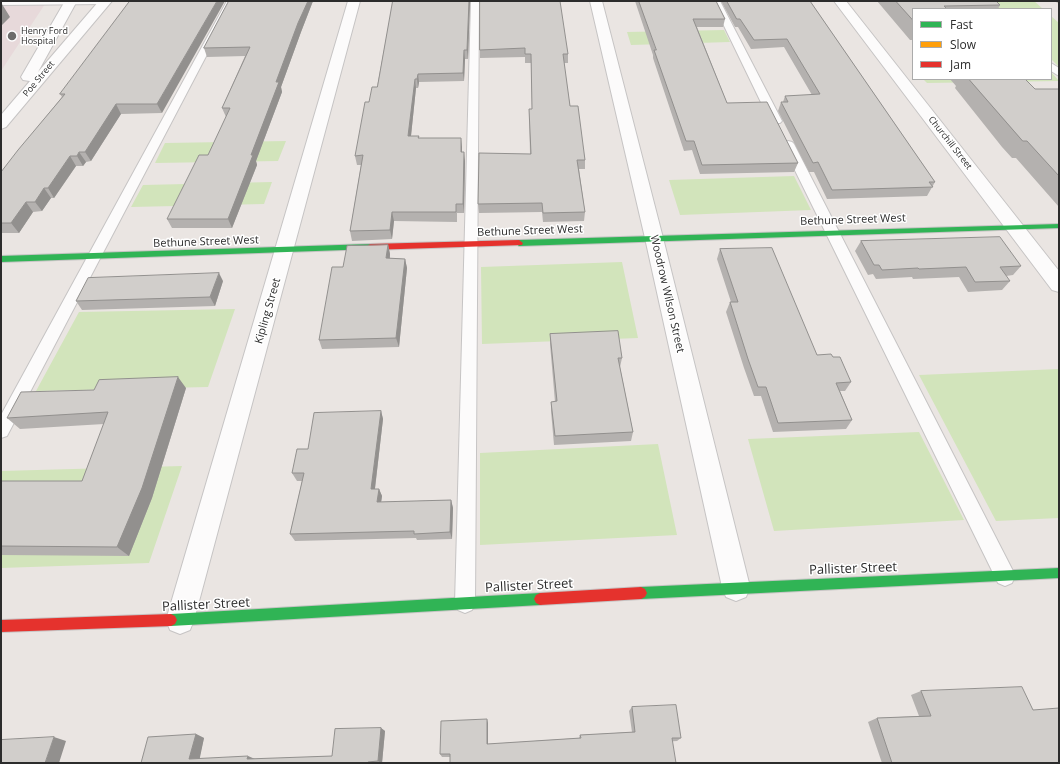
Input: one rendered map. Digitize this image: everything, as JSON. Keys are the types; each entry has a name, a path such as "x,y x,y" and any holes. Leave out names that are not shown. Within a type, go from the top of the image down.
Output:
{"street":[{"name":"Poe Street","path":"3,122 71,1"},
{"name":"Poe Street","path":"3,122 105,1"},
{"name":"Kipling Street","path":"180,620 285,251 354,1"},
{"name":"Woodrow Wilson Street","path":"596,1 654,238 736,587"},
{"name":"Churchill Street","path":"840,1 1059,284"},
{"name":"Bethune Street West","path":"1,259 1059,226"},
{"name":"Pallister Street","path":"1,626 180,620 736,587 1059,573"}],"lane":[{"path":"1,2 105,1"},
{"path":"1,431 231,1"},
{"path":"465,603 475,1"},
{"path":"716,1 1005,576"}],"shaded area":[{"name":"Henry Ford Hospital","path":"1,1 47,1 1,71"}],"green space":[{"path":"988,1 1034,1 1042,8 995,8"},
{"path":"1052,17 1059,23 1059,67 1052,60"},
{"path":"724,30 730,42 631,45 627,32"},
{"path":"1052,73 1059,81 927,83 924,80 1052,80"},
{"path":"286,141 278,161 155,163 165,143"},
{"path":"794,176 811,210 680,215 669,180"},
{"path":"272,182 264,204 131,207 143,185"},
{"path":"622,262 638,338 482,344 481,267"},
{"path":"235,309 208,387 36,391 79,312"},
{"path":"1059,369 1059,518 996,521 919,375"},
{"path":"919,432 964,520 774,531 748,439"},
{"path":"658,444 677,535 480,545 480,453"},
{"path":"182,466 149,563 1,568 1,471"}],"building":[{"path":"130,1 217,1 157,104 116,104 85,152 79,152 77,156 70,156 48,188 44,188 35,202 26,202 11,223 1,223 1,172 65,94 60,94"},
{"path":"229,1 308,1 298,23 276,82 279,82 228,219 167,219 199,155 208,155 230,108 222,108 250,47 204,48"},
{"path":"393,1 469,1 467,50 464,50 463,73 418,74 417,79 415,79 408,136 419,136 418,138 461,138 461,152 464,152 463,204 456,204 456,212 392,212 390,230 350,231 363,155 355,156 365,102 369,102 372,87 377,87"},
{"path":"480,1 560,1 568,54 563,54 570,106 578,106 585,160 577,160 585,212 543,213 542,203 478,204 479,153 531,154 529,109 532,109 531,54 525,54 525,48 480,50"},
{"path":"639,1 716,1 725,19 693,19 727,103 767,102 798,163 702,165 694,141 686,141 654,50 656,50"},
{"path":"727,1 810,1 935,182 929,182 933,187 832,190 818,162 813,163 781,102 788,102 785,96 820,94 787,39 754,40 740,19 737,19"},
{"path":"896,1 996,1 1000,5 912,8 912,19"},
{"path":"970,80 1026,80 1035,89 1059,89 1059,176 1027,141 1023,141"},
{"path":"1000,237 1021,266 1000,267 1010,281 975,282 966,267 882,270 879,265 874,265 861,241"},
{"path":"388,245 386,258 405,259 396,338 319,340 332,267 343,267 347,246"},
{"path":"772,248 817,355 831,354 833,357 840,357 851,382 836,383 852,420 778,423 766,387 758,387 730,302 738,302 720,249"},
{"path":"219,273 210,297 76,301 88,278"},
{"path":"618,331 622,358 618,358 633,432 555,436 551,402 557,401 550,334"},
{"path":"178,377 142,488 117,547 1,546 1,481 82,481 108,412 7,418 21,392 94,390 99,380"},
{"path":"381,411 371,489 379,489 377,502 451,500 450,532 414,534 414,531 290,534 304,473 292,473 297,449 308,449 314,413"},
{"path":"1022,687 1033,710 1059,708 1059,763 892,763 877,718 931,716 921,691"},
{"path":"676,705 681,738 672,738 676,763 450,763 450,754 440,754 441,721 487,719 487,744 581,738 580,735 635,732 632,707"},
{"path":"381,728 378,761 368,763 141,763 148,737 196,734 189,759 248,756 247,759 332,756 335,729"},
{"path":"54,737 45,763 1,763 1,740"}],"traffic: fast":[{"path":"519,243 1059,226"},
{"path":"1,259 370,247"},
{"path":"641,593 1059,573"},
{"path":"171,620 540,599"}],"traffic: jam":[{"path":"370,247 519,243"},
{"path":"540,599 641,593"},
{"path":"1,626 171,620"}],"place":[{"name":"Henry Ford Hospital","path":"12,36"}]}
